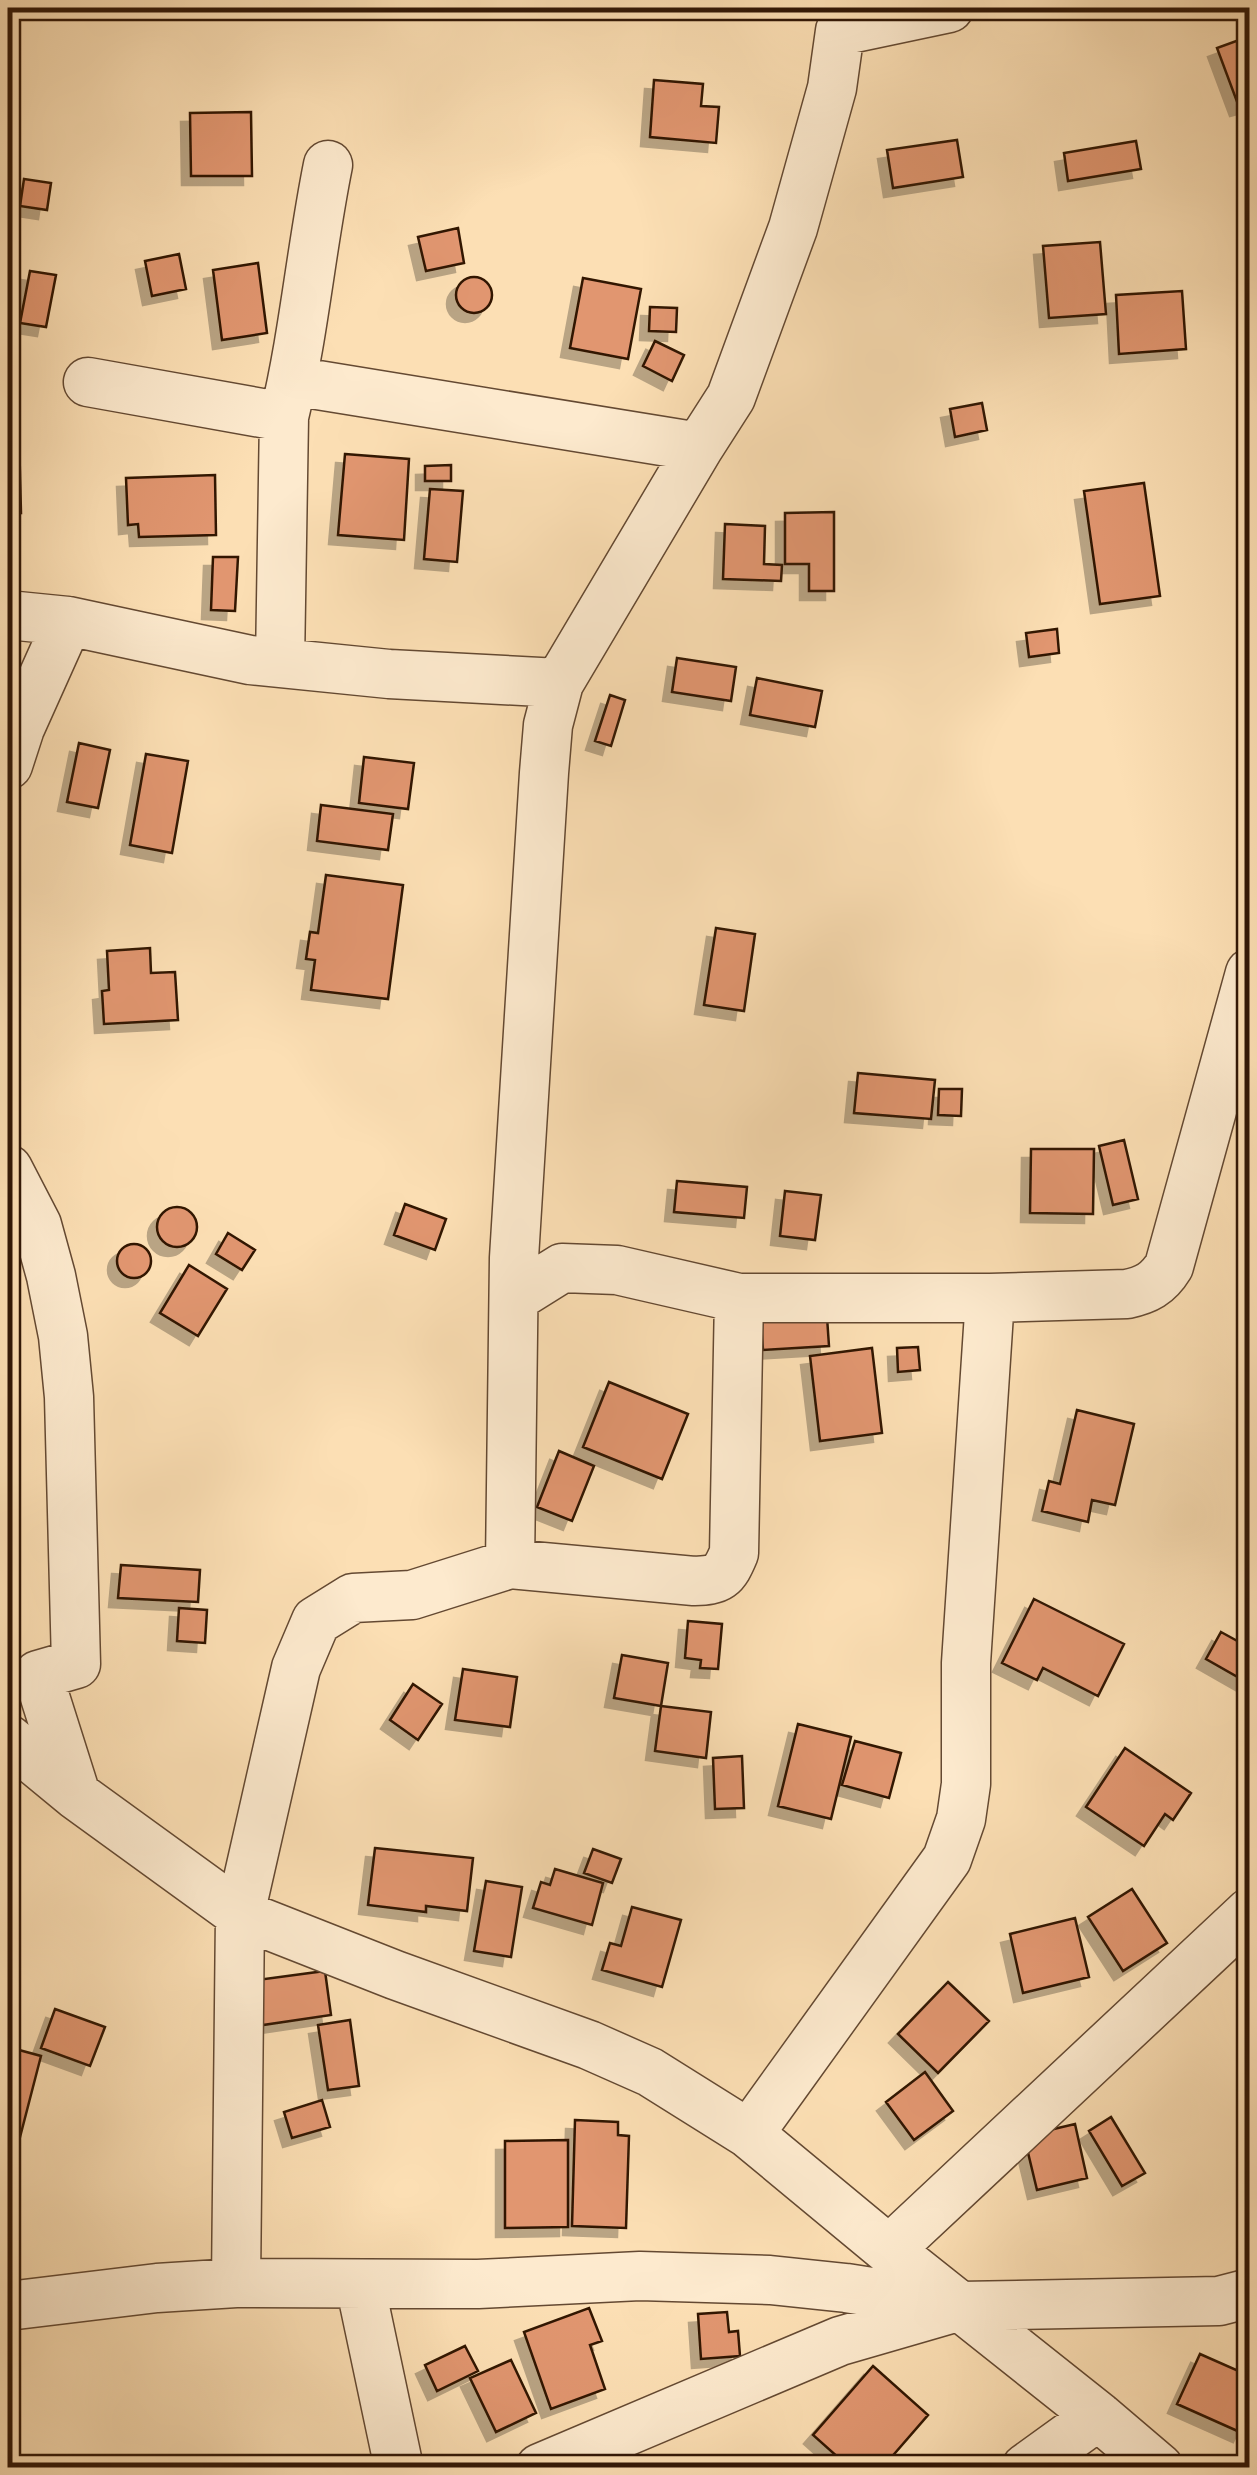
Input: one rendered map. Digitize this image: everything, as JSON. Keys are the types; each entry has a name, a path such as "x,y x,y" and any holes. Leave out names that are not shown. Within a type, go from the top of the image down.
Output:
{"street":[{"path":"510,1564 515,1238 544,773 548,725 559,683 731,397 793,228 832,88 841,19 949,8"},
{"path":"280,663 288,399 328,166"},
{"path":"88,382 288,399 699,447"},
{"path":"8,615 68,621 250,660 389,674 559,683"},
{"path":"8,765 20,728 68,621"},
{"path":"514,1298 562,1268 617,1270 739,1298 990,1298 1127,1294 1146,1290 1162,1278 1169,1266 1250,973"},
{"path":"8,1169 37,1225 63,1336 69,1397 76,1664 38,1675 76,1796"},
{"path":"236,2283 240,1914 296,1668 316,1621 353,1598 412,1595 510,1564 715,1580 726,1571 734,1553 739,1298"},
{"path":"749,2134 947,1859 961,1819 966,1784 966,1663 990,1298"},
{"path":"8,1739 76,1796 240,1914 589,2045 650,2072 749,2134 1160,2468"},
{"path":"890,2250 1250,1912"},
{"path":"8,2306 236,2283 478,2284 640,2276 770,2280 960,2306 1219,2301 1250,2294"},
{"path":"360,2284 399,2468"},
{"path":"540,2468 840,2342 960,2306"},
{"path":"1026,2468 1098,2416"}],"building":[{"path":"1250,36 1250,104 1239,107 1217,48"},
{"path":"654,80 703,84 701,106 719,107 716,143 650,137"},
{"path":"251,112 252,176 191,176 190,113"},
{"path":"957,140 963,177 893,188 887,150"},
{"path":"1136,141 1141,169 1068,181 1064,153"},
{"path":"24,179 51,183 47,210 20,206"},
{"path":"458,228 464,263 426,271 418,237"},
{"path":"1100,242 1106,314 1049,318 1043,246"},
{"path":"179,254 186,289 152,296 145,261"},
{"path":"258,263 267,333 222,340 213,270"},
{"path":"11,264 12,328 8,328"},
{"path":"30,271 56,275 46,327 20,323"},
{"path":"474,277 487,282 492,295 487,308 474,313 461,308 456,295 461,282"},
{"path":"583,278 641,289 628,359 570,348"},
{"path":"1182,291 1186,349 1119,354 1116,295"},
{"path":"650,307 677,308 676,332 649,331"},
{"path":"655,341 684,355 672,381 643,366"},
{"path":"982,403 987,430 955,437 950,409"},
{"path":"8,436 19,436 21,513 8,514"},
{"path":"345,454 409,459 404,540 338,535"},
{"path":"451,465 451,481 425,481 425,466"},
{"path":"215,475 216,535 139,537 138,524 128,525 126,478"},
{"path":"1144,483 1160,596 1100,604 1084,491"},
{"path":"430,489 463,491 457,562 424,559"},
{"path":"834,512 834,591 809,591 809,564 785,564 785,513"},
{"path":"725,524 765,526 764,564 782,565 781,581 723,579"},
{"path":"213,557 238,557 235,611 211,610"},
{"path":"1057,629 1059,653 1029,657 1026,633"},
{"path":"677,658 736,667 731,701 672,692"},
{"path":"757,678 822,691 815,727 750,715"},
{"path":"610,695 625,700 611,746 595,741"},
{"path":"79,743 110,750 98,808 67,802"},
{"path":"146,754 188,761 172,853 130,845"},
{"path":"364,757 414,763 408,809 359,803"},
{"path":"321,805 393,814 388,850 317,841"},
{"path":"326,875 403,885 388,999 311,990 315,960 306,959 310,932 318,933"},
{"path":"716,928 755,934 744,1011 704,1005"},
{"path":"150,948 151,973 175,972 178,1020 104,1024 102,991 109,990 107,951"},
{"path":"858,1073 935,1080 931,1119 854,1113"},
{"path":"939,1089 962,1089 961,1116 938,1115"},
{"path":"1124,1140 1138,1199 1113,1205 1099,1146"},
{"path":"1031,1149 1094,1149 1093,1214 1030,1213"},
{"path":"677,1181 747,1187 744,1218 674,1212"},
{"path":"785,1191 821,1195 815,1240 780,1236"},
{"path":"405,1204 446,1219 435,1250 394,1235"},
{"path":"177,1207 191,1213 197,1227 191,1241 177,1247 163,1241 157,1227 163,1213"},
{"path":"228,1233 255,1250 242,1270 216,1254"},
{"path":"134,1244 146,1249 151,1261 146,1273 134,1278 122,1273 117,1261 122,1249"},
{"path":"189,1265 227,1289 198,1336 160,1313"},
{"path":"827,1317 829,1346 763,1350 761,1321"},
{"path":"918,1347 920,1370 898,1372 897,1348"},
{"path":"872,1348 882,1433 820,1441 810,1356"},
{"path":"609,1382 688,1414 662,1479 583,1447"},
{"path":"1077,1410 1134,1424 1115,1505 1092,1500 1088,1522 1042,1511 1049,1481 1060,1484"},
{"path":"559,1451 594,1466 572,1521 537,1507"},
{"path":"121,1565 200,1570 198,1602 118,1598"},
{"path":"1034,1599 1124,1644 1098,1696 1043,1668 1037,1680 1002,1663"},
{"path":"179,1608 207,1610 205,1643 177,1641"},
{"path":"688,1621 722,1624 718,1669 700,1668 701,1660 685,1658"},
{"path":"1221,1632 1250,1648 1250,1684 1206,1659"},
{"path":"622,1655 668,1663 661,1706 614,1698"},
{"path":"463,1669 517,1677 510,1727 455,1720"},
{"path":"413,1684 442,1704 418,1740 390,1720"},
{"path":"661,1706 711,1712 706,1758 655,1751"},
{"path":"798,1724 851,1737 831,1819 778,1806"},
{"path":"855,1741 901,1753 889,1798 842,1785"},
{"path":"1125,1748 1191,1793 1173,1820 1165,1814 1144,1846 1086,1807"},
{"path":"742,1756 744,1808 715,1809 713,1758"},
{"path":"375,1848 473,1858 467,1911 426,1906 426,1912 368,1905"},
{"path":"593,1849 621,1859 612,1883 584,1873"},
{"path":"555,1869 603,1883 592,1925 533,1908 541,1882 550,1885"},
{"path":"486,1881 522,1887 511,1957 474,1951"},
{"path":"1132,1889 1167,1943 1123,1971 1088,1917"},
{"path":"632,1907 681,1920 662,1987 602,1970 610,1943 621,1946"},
{"path":"1075,1918 1089,1977 1023,1993 1010,1934"},
{"path":"325,1971 331,2015 263,2025 257,1980"},
{"path":"948,1982 989,2021 938,2073 898,2034"},
{"path":"55,2009 105,2027 90,2066 41,2048"},
{"path":"350,2020 359,2086 328,2090 318,2025"},
{"path":"8,2047 41,2056 19,2141 8,2138"},
{"path":"925,2072 953,2111 914,2140 886,2102"},
{"path":"322,2100 330,2127 292,2138 284,2112"},
{"path":"1111,2117 1145,2173 1122,2186 1089,2131"},
{"path":"575,2120 618,2122 618,2135 629,2136 626,2228 572,2226"},
{"path":"1075,2124 1087,2178 1037,2190 1024,2136"},
{"path":"568,2140 568,2227 505,2228 505,2141"},
{"path":"589,2308 602,2341 590,2345 605,2389 551,2409 524,2332"},
{"path":"727,2312 729,2332 738,2331 740,2356 701,2359 698,2314"},
{"path":"465,2346 478,2371 437,2391 425,2365"},
{"path":"1200,2354 1250,2376 1250,2416 1242,2433 1177,2404"},
{"path":"511,2360 536,2413 496,2432 470,2378"},
{"path":"873,2366 928,2415 882,2468 850,2468 813,2435"}]}
